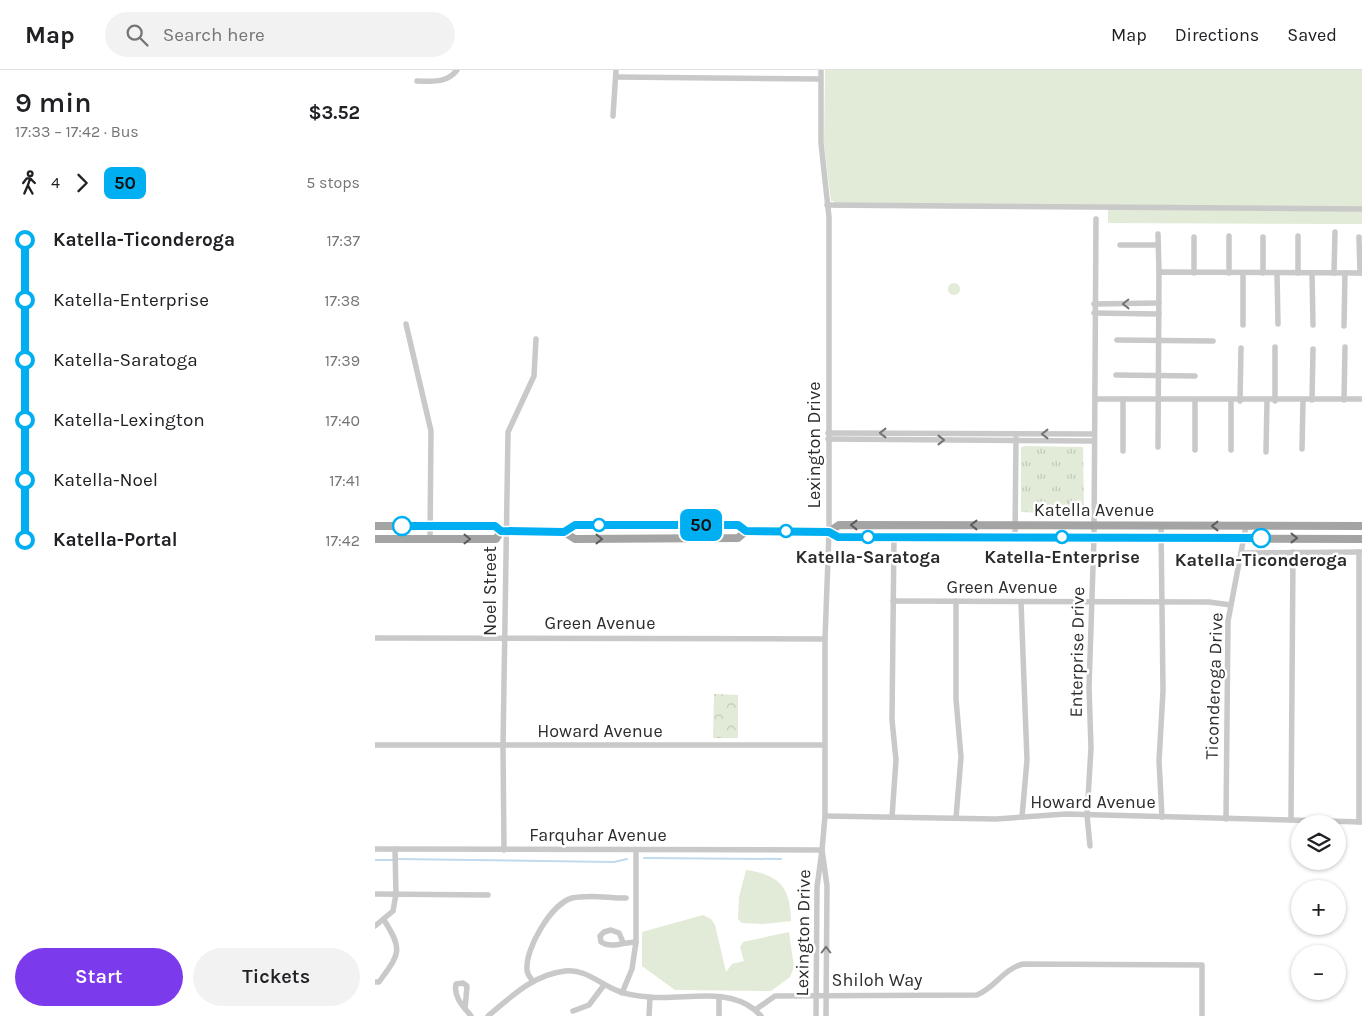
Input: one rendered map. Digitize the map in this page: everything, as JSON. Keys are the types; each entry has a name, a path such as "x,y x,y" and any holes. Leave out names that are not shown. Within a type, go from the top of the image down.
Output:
{"main road":[{"name":"Katella Avenue","path":"564,532 575,525 738,525 746,531 829,532 838,537 1362,539"},
{"name":"Katella Avenue","path":"829,532 839,525 1362,526"},
{"name":"Katella Avenue","path":"375,526 495,526 503,531 564,532 575,539 738,538 746,531"},
{"name":"Katella Avenue","path":"375,539 496,539 503,531"}],"street":[{"path":"417,81 437,82 453,75 457,70"},
{"name":"Lexington Drive","path":"816,1016 817,886 825,816 825,639 829,532 829,217 821,143 821,70"},
{"path":"613,116 616,73 821,79"},
{"path":"827,205 1362,209"},
{"name":"Enterprise Drive","path":"1090,846 1087,815 1091,748 1089,687 1094,538 1096,219"},
{"path":"1334,273 1335,232"},
{"path":"1158,234 1158,447"},
{"path":"1229,236 1229,273"},
{"path":"1298,236 1298,273"},
{"path":"1194,237 1194,273"},
{"path":"1263,237 1263,273"},
{"path":"1159,272 1361,273 1360,241"},
{"path":"1120,245 1158,245"},
{"path":"1243,273 1243,325"},
{"path":"1277,273 1278,324"},
{"path":"1312,273 1313,325"},
{"path":"1345,273 1345,326"},
{"path":"1095,304 1159,303"},
{"path":"1095,313 1159,314"},
{"path":"406,324 431,431 430,539"},
{"name":"Noel Street","path":"504,850 505,638 503,531 509,432 534,376 536,338"},
{"path":"1117,340 1213,341"},
{"path":"1275,347 1275,400"},
{"path":"1344,400 1345,347"},
{"path":"1240,400 1241,348"},
{"path":"1312,400 1313,349"},
{"path":"1116,375 1195,376"},
{"path":"1095,399 1267,401 1362,399"},
{"path":"1123,399 1123,451"},
{"path":"1195,400 1195,450"},
{"path":"1231,400 1231,450"},
{"path":"1302,449 1303,400"},
{"path":"1266,452 1267,401"},
{"path":"828,436 1016,437 1094,434"},
{"path":"1016,437 1094,441"},
{"path":"1015,537 1016,437"},
{"path":"1161,525 1163,691 1159,762 1162,817"},
{"name":"Ticonderoga Drive","path":"1226,819 1228,621 1247,526"},
{"path":"892,817 896,760 892,720 894,536"},
{"path":"1291,815 1293,552"},
{"path":"1242,553 1361,552 1361,822"},
{"name":"Green Avenue","path":"893,601 1209,602 1231,605"},
{"path":"956,602 956,699 961,757 956,818"},
{"path":"1021,602 1023,704 1027,760 1022,817"},
{"name":"Green Avenue","path":"375,638 825,639"},
{"name":"Howard Avenue","path":"375,745 824,745"},
{"name":"Howard Avenue","path":"825,816 956,818 1087,815 1291,819"},
{"name":"Howard Avenue","path":"1346,821 1361,822"},
{"name":"Farquhar Avenue","path":"375,849 822,850"},
{"path":"375,926 393,911 396,894 395,849"},
{"path":"622,993 632,969 636,942 635,850"},
{"name":"Lexington Drive","path":"822,850 827,886 826,1016"},
{"path":"375,894 487,895"},
{"path":"532,980 527,972 529,952 553,911 560,903 573,898 626,898"},
{"path":"375,982 379,982 397,957 397,940 384,920"},
{"path":"623,942 636,942"},
{"name":"Shiloh Way","path":"755,1010 775,996 977,995 983,993 1006,971 1023,964 1202,965 1202,1016"},
{"path":"488,1016 532,980 568,970 583,973 622,993 650,997 719,997 746,1003 761,1016"},
{"path":"573,1011 589,1005 604,985"},
{"path":"649,1016 650,997"},
{"path":"719,997 719,1016"},
{"path":"465,1009 471,1016"}],"green space":[{"path":"825,70 1362,70 1362,224 1108,223 1108,209 834,208 834,201 831,201 824,144"},
{"path":"954,283 960,289 954,295 948,289"},
{"path":"1021,447 1083,447 1084,512 1075,514 1021,512"},
{"path":"714,694 738,695 738,738 713,738"},
{"path":"746,870 767,875 781,885 788,899 791,921 763,924 742,923 738,919 739,897"},
{"path":"703,915 711,919 715,925 726,972 732,964 744,961 740,947 743,942 789,932 794,967 790,977 771,991 675,990 642,966 642,932"}],"waterway":[{"path":"644,858 781,859"},
{"path":"398,859 614,862 627,859"},
{"path":"375,860 393,860"}],"bus line":[{"name":"50","path":"402,526 495,526 501,531 564,532 575,525 738,525 746,531 829,532 838,537 1261,538"}],"place":[{"name":"Katella-Saratoga","path":"868,537"},
{"name":"Katella-Enterprise","path":"1062,537"},
{"name":"Katella-Ticonderoga","path":"1261,538"}]}
